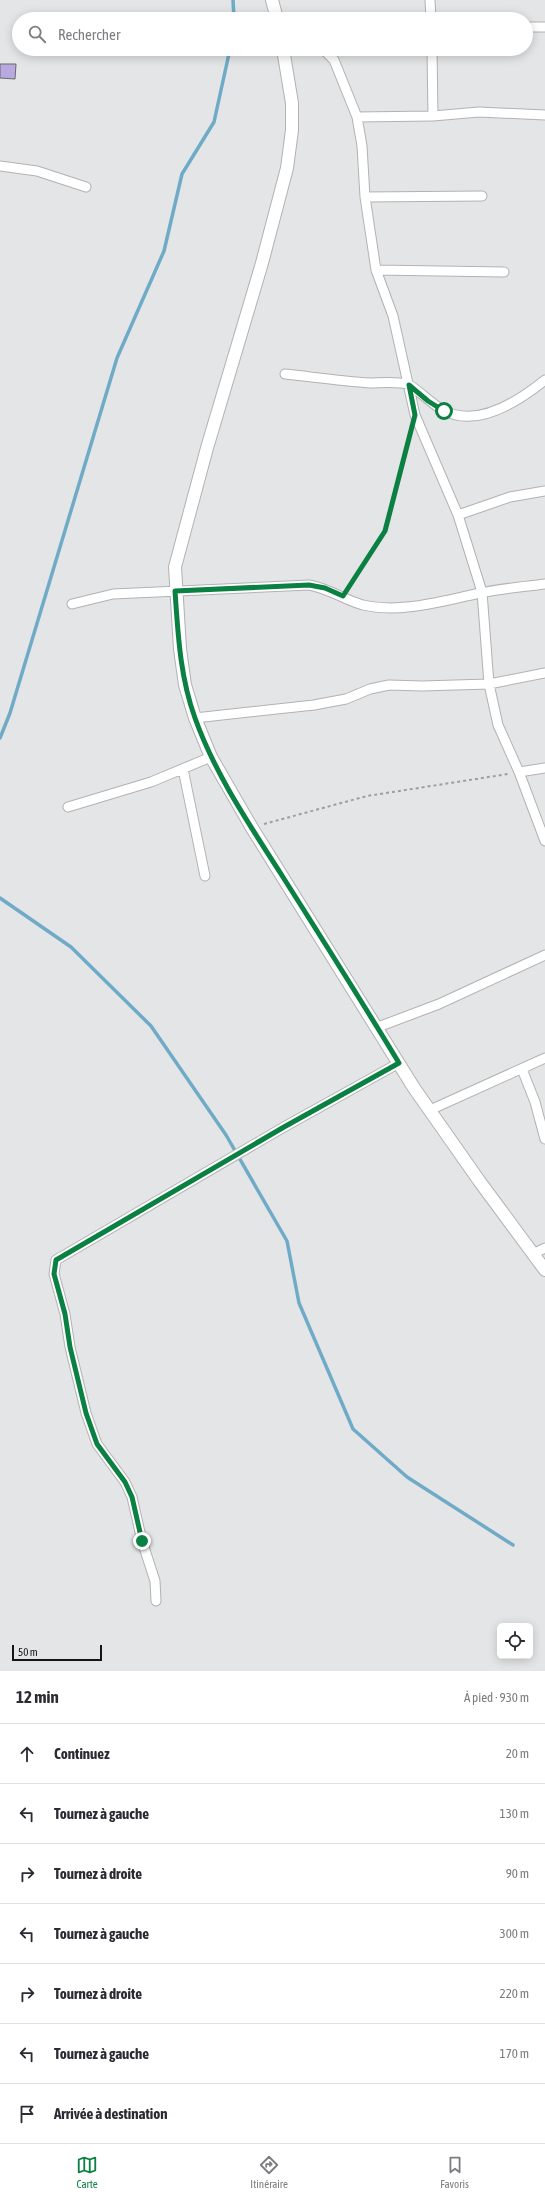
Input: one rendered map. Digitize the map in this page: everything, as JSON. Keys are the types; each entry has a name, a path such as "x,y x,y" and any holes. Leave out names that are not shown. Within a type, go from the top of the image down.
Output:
{"street":[{"path":"272,0 275,12"},
{"path":"430,0 431,12"},
{"path":"533,27 545,28"},
{"path":"284,56 292,103 292,130 287,168 262,263 196,486 175,567 175,591 180,650 185,685 195,718 211,757 252,828 430,1110 545,1270"},
{"path":"330,56 334,60 357,117 362,146 365,197 376,270 393,316 415,415 458,515 482,592 489,684 498,725 520,772 545,841"},
{"path":"432,56 433,116"},
{"path":"357,117 433,116 479,112 545,115"},
{"path":"0,166 37,171 86,188"},
{"path":"365,197 482,196"},
{"path":"376,270 504,272"},
{"path":"285,374 409,385 428,401 444,411 460,416 471,417 482,415 516,401 545,380"},
{"path":"458,515 510,496 545,491"},
{"path":"72,604 113,594 309,585 325,588 362,605 397,607 433,603 482,592 545,584"},
{"path":"195,718 314,705 346,699 370,689 389,685 422,686 489,684 545,673"},
{"path":"68,807 151,782 211,757"},
{"path":"520,772 545,768"},
{"path":"183,769 205,876"},
{"path":"378,1027 440,1004 545,955"},
{"path":"430,1110 545,1058"},
{"path":"156,1601 155,1581 142,1541 132,1497 125,1482 97,1444 86,1413 70,1347 65,1314 54,1274 56,1260 284,1127 399,1063"},
{"path":"522,1069 535,1102 545,1139"},
{"path":"533,1254 545,1248"}],"path":[{"path":"343,596 385,531 415,415"},
{"path":"252,828 367,796 520,772"}],"building":[{"path":"0,64 16,64 15,79 0,78"}],"waterway":[{"path":"233,0 234,12"},
{"path":"0,738 10,713 117,358 164,251 182,174 214,122 228,56"},
{"path":"0,898 71,947 151,1026 226,1135 287,1241 299,1303 353,1429 407,1477 513,1545"}],"route":[{"path":"142,1541 132,1497 125,1482 97,1444 86,1413 68,1341 68,1326 54,1274 53,1267 56,1260 158,1202 284,1127 399,1063 378,1027 252,828 211,757 195,718 185,685 180,650 175,591 309,585 325,588 343,596 385,531 415,415 409,385 428,401 444,411"}]}
